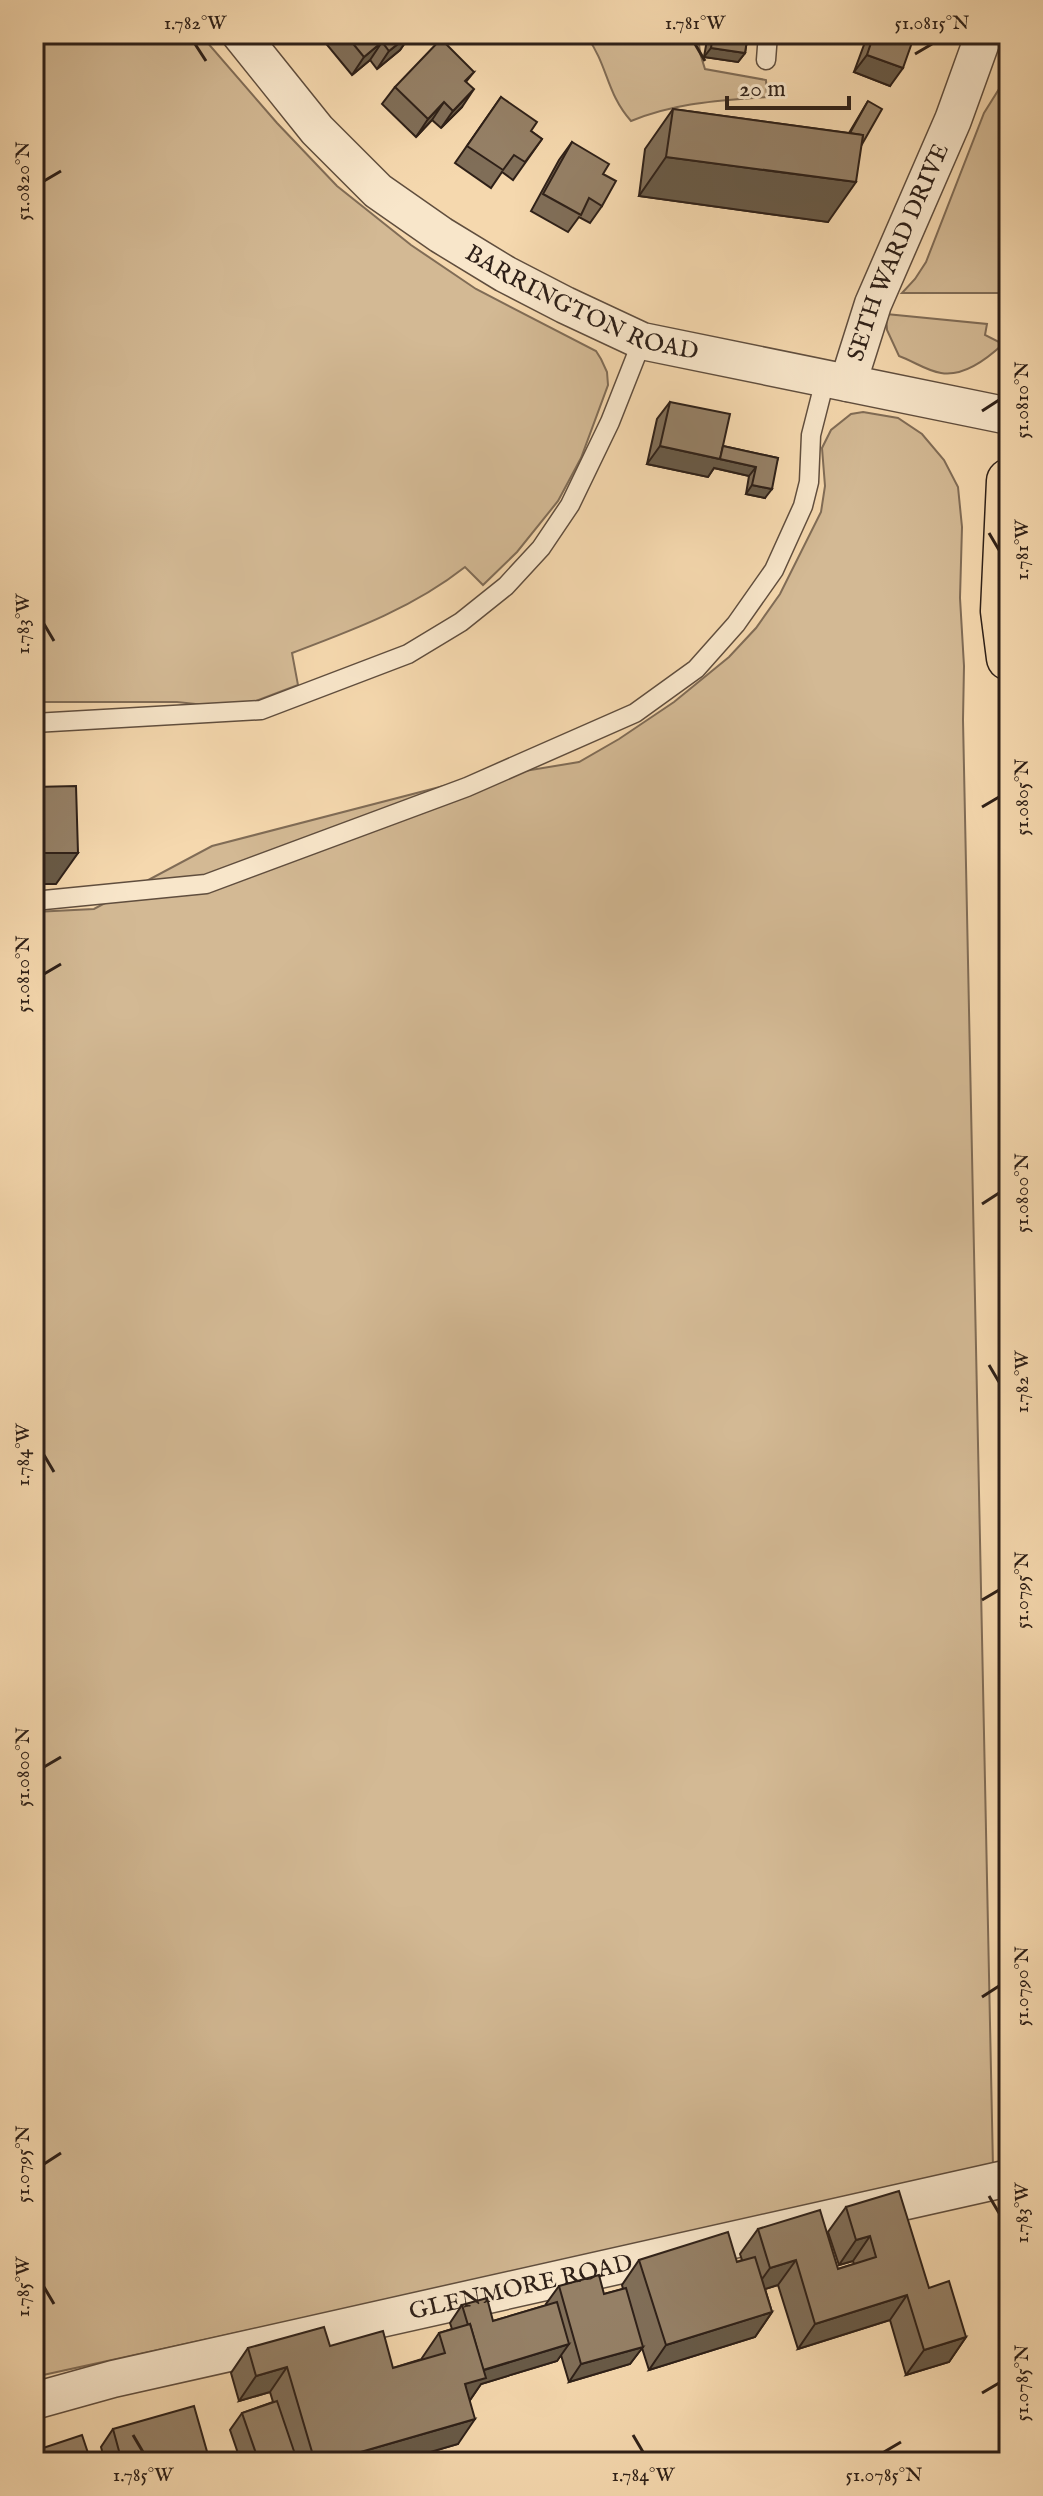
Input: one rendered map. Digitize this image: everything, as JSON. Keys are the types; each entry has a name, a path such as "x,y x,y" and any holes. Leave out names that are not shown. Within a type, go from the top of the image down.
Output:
{"highway":[{"path":"1009,481 1003,611 1009,658"}],"street":[{"name":"BARRINGTON ROAD","path":"240,34 317,130 378,191 505,274 642,341 1009,416"},
{"name":"SETH WARD DRIVE","path":"836,382 953,120 984,34"},
{"name":"GLENMORE ROAD","path":"34,2401 113,2379 1009,2178"}],"lane":[{"path":"766,60 768,34"},
{"path":"34,723 261,710 408,654 461,622 506,586 541,548 570,505 610,422 642,341"},
{"path":"34,901 206,884 467,787 635,713 696,669 736,624 774,570 803,506 809,482 811,435 836,382"}],"shaded area":[{"path":"34,34 200,34 337,186 411,245 476,289 596,351 607,372 608,385 581,458 558,501 517,552 483,585 465,567 403,606 292,653 298,685 256,701 214,706 177,702 34,702"},
{"path":"523,34 698,34 705,69 766,80 767,97 682,106 631,121 617,100 587,37 538,44"},
{"path":"1009,73 1009,282 1004,281 999,293 902,293 926,262 984,113"},
{"path":"886,314 987,324 985,335 1003,344 967,370 950,374 936,372 899,356 887,330"},
{"path":"863,412 898,418 922,434 944,460 958,487 962,527 960,598 964,666 993,2168 34,2377 34,912 94,909 212,846 459,782 579,762 619,739 674,702 729,657 756,628 780,594 821,512 825,486 822,448 831,430 851,414"}],"building":[{"path":"345,34 410,34 389,51 382,42 364,57"},
{"path":"713,34 748,34 745,53 711,48"},
{"path":"874,34 915,34 903,68 867,55"},
{"path":"441,39 474,72 465,81 474,89 453,111 444,102 428,119 395,87"},
{"path":"501,97 537,122 531,131 542,139 525,162 514,155 503,170 467,146"},
{"path":"868,101 882,109 861,146 863,135 850,133"},
{"path":"673,109 863,135 856,182 666,157"},
{"path":"572,142 609,164 603,174 616,181 602,206 589,198 581,215 543,194"},
{"path":"670,402 730,414 720,459 660,446"},
{"path":"723,446 778,458 772,489 752,485 756,467 720,459"},
{"path":"76,786 78,853 34,853 34,787"},
{"path":"899,2191 929,2288 949,2281 966,2337 924,2350 907,2295 815,2324 796,2260 770,2268 758,2229 820,2210 838,2269 876,2257 870,2236 856,2240 846,2207"},
{"path":"728,2232 737,2262 755,2257 772,2312 666,2345 639,2260"},
{"path":"599,2275 604,2294 626,2288 643,2347 581,2364 559,2286"},
{"path":"487,2298 493,2321 557,2302 569,2344 483,2370 462,2305"},
{"path":"470,2324 486,2378 465,2384 475,2419 326,2462 315,2462 287,2367 256,2376 248,2348 324,2327 330,2346 383,2331 393,2368 445,2353 439,2333"},
{"path":"277,2401 297,2460 259,2462 242,2413"},
{"path":"194,2406 210,2462 122,2462 113,2429"},
{"path":"82,2435 91,2462 34,2462 34,2451"}]}
